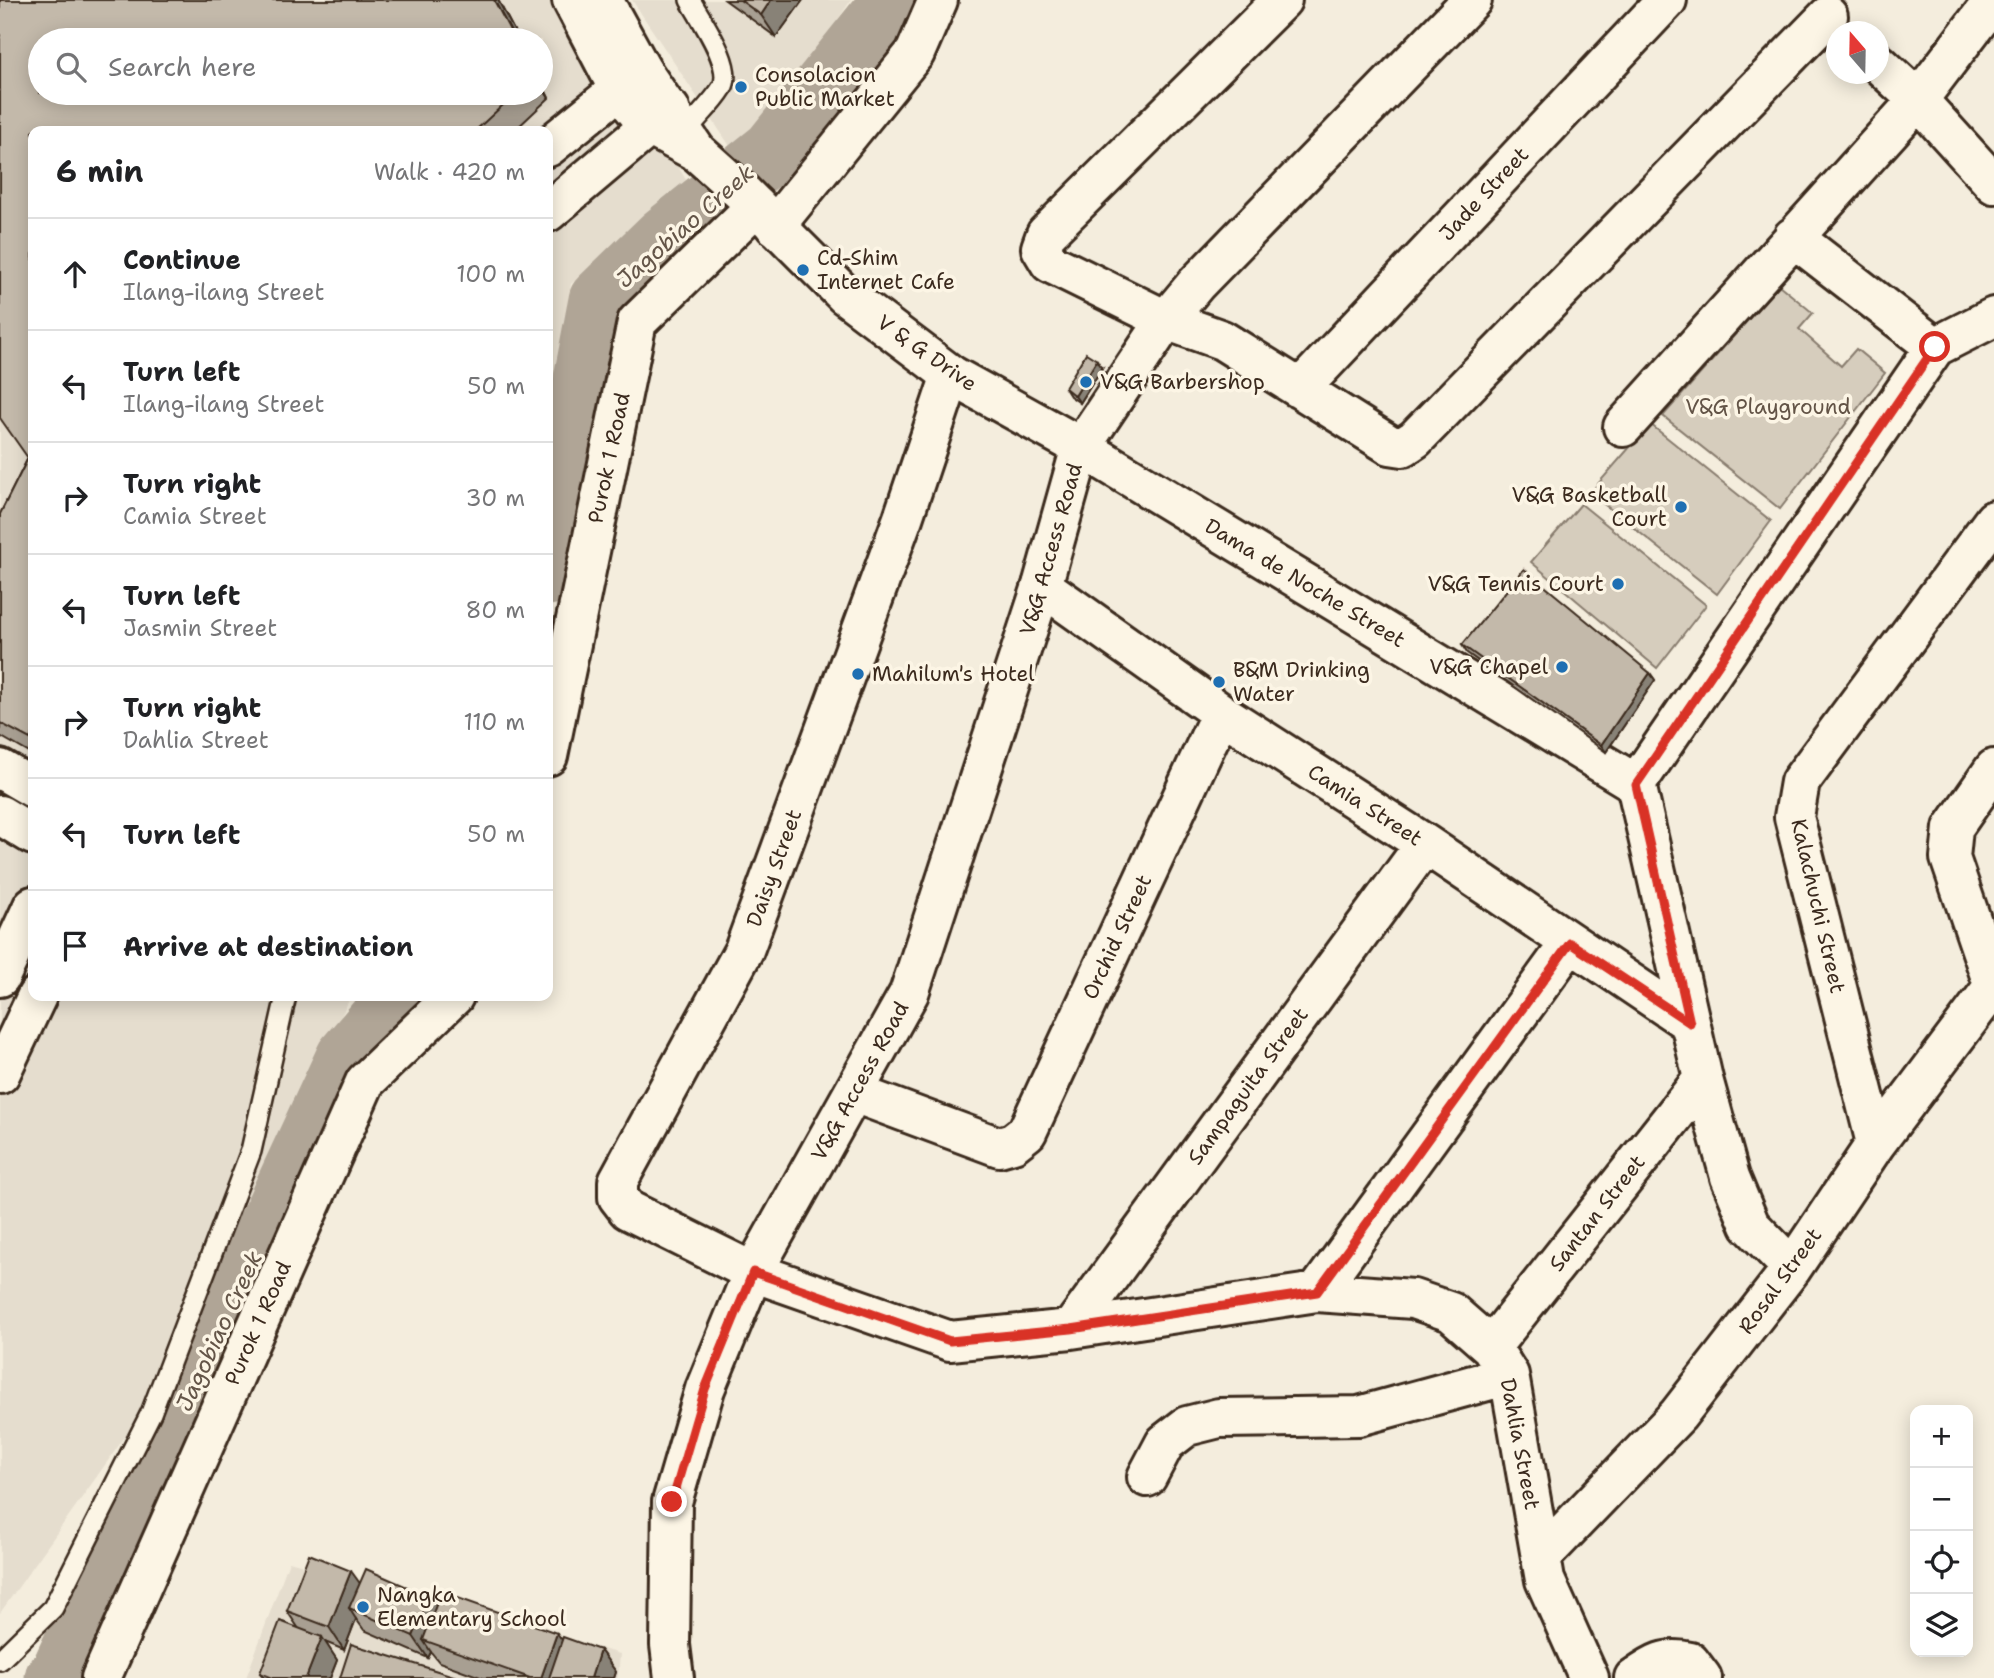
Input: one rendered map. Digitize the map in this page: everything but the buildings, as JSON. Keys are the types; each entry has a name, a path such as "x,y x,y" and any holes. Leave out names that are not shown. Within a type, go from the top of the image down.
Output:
{"street":[{"name":"V & G Drive","path":"572,0 631,80 682,138 758,208 845,295 951,375 1082,447"},
{"name":"V & G Drive","path":"603,0 631,80"},
{"name":"Purok 1 Road","path":"553,732 637,322 758,208 915,53 938,0"},
{"path":"1282,0 1046,234 1041,248 1050,262 1166,320 1222,340 1390,445 1403,447 1415,439 1828,16"},
{"name":"V&G Access Road","path":"674,1678 670,1645 672,1502 705,1389 753,1272 909,993 1042,586 1082,447 1166,320 1196,284 1472,0"},
{"name":"Jade Street","path":"1300,389 1667,0"},
{"path":"1623,426 1919,100 1994,0"},
{"path":"1889,73 1919,100 1994,184"},
{"path":"553,143 631,80"},
{"path":"553,209 682,138"},
{"path":"1793,237 1935,347"},
{"path":"1792,1268 1750,1225 1730,1177 1703,1079 1636,785 1935,347 1994,317"},
{"name":"Daisy Street","path":"753,1272 628,1210 618,1197 618,1181 744,950 903,518 951,375"},
{"name":"Dama de Noche Street","path":"1082,447 1636,785"},
{"name":"Kalachuchi Street","path":"1876,1143 1794,817 1800,782 1994,520"},
{"name":"Camia Street","path":"1042,586 1221,713 1425,844 1690,1023"},
{"name":"Orchid Street","path":"854,1093 999,1147 1013,1143 1027,1132 1221,713"},
{"path":"0,769 28,785"},
{"path":"1994,769 1953,828 1950,858 1994,987"},
{"path":"0,816 28,832"},
{"name":"Sampaguita Street","path":"1071,1329 1425,844"},
{"path":"0,976 28,917"},
{"path":"1317,1292 1570,943"},
{"name":"Rosal Street","path":"1542,1556 1678,1415 1792,1268 1876,1143 1994,987"},
{"path":"0,1074 35,1001"},
{"name":"Purok 1 Road","path":"101,1678 365,1082 449,1001"},
{"name":"Santan Street","path":"1500,1361 1703,1079"},
{"path":"753,1272 950,1341 1071,1329 1317,1292 1413,1299 1451,1312 1500,1361 1359,1416 1219,1418 1187,1426 1165,1443 1147,1477"},
{"name":"Dahlia Street","path":"1500,1361 1545,1580 1589,1678"},
{"path":"1634,1678 1660,1660 1674,1658 1690,1662 1702,1678"}],"lane":[{"path":"682,138 722,89 726,76 723,61 690,0"},
{"path":"0,1660 53,1608 151,1413 251,1152 285,1001"}],"shaded area":[{"path":"0,0 580,0 686,180 571,284 553,390 553,126 28,126 28,1001 349,1001 156,1393 0,1613"},
{"name":"Consolacion Public Market","path":"632,0 851,0 742,164"},
{"name":"Nangka Elementary School","path":"289,1561 620,1654 618,1678 246,1678"}],"green space":[{"name":"V&G Playground","path":"1779,285 1813,313 1799,329 1841,366 1856,349 1885,373 1780,509 1663,416"},
{"name":"V&G Basketball Court","path":"1650,424 1771,521 1717,594 1590,493"},
{"name":"V&G Tennis Court","path":"1581,504 1706,605 1657,668 1531,562"}],"waterway":[{"name":"Jagobiao Creek","path":"553,548 600,300 664,238 774,150 894,0"},
{"name":"Jagobiao Creek","path":"56,1678 61,1674 347,1058 396,1001"}],"place":[{"name":"Consolacion Public Market","path":"741,87"},
{"name":"Cd-Shim Internet Cafe","path":"803,270"},
{"name":"V&G Barbershop","path":"1086,382"},
{"name":"V&G Basketball Court","path":"1681,507"},
{"name":"V&G Tennis Court","path":"1618,584"},
{"name":"V&G Chapel","path":"1562,667"},
{"name":"Mahilum's Hotel","path":"858,674"},
{"name":"B&M Drinking Water","path":"1219,682"},
{"name":"Nangka Elementary School","path":"363,1607"}],"route":[{"path":"672,1502 705,1389 753,1272 950,1341 1071,1329 1317,1292 1570,943 1690,1023 1636,785 1866,444 1935,347"}]}
